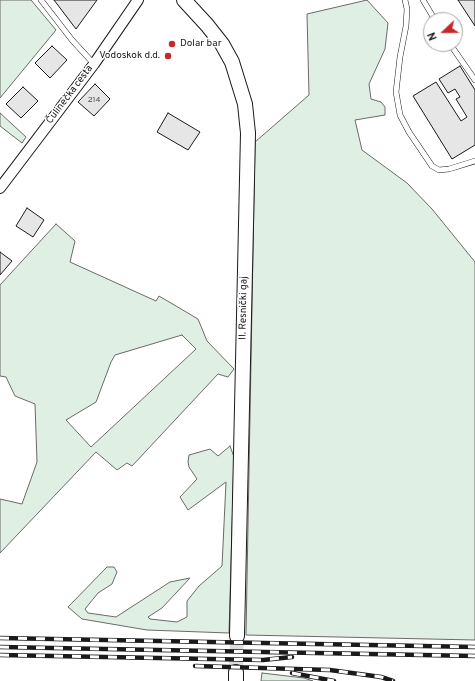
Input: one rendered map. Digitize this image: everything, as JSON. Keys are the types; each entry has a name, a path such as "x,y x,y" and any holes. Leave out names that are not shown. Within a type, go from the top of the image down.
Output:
{"street":[{"name":"Čulinečka cesta","path":"0,188 94,64 138,0"},
{"name":"II. Resnički gaj","path":"184,0 222,44 232,62 245,104 248,133 237,636"}],"lane":[{"path":"41,0 72,40 94,64"},
{"path":"405,0 407,9 406,26 400,57 396,92 400,115 409,132 432,166 439,170 449,169 475,161"},
{"path":"423,0 430,12"},
{"path":"456,52 475,80"}],"green space":[{"path":"0,0 31,0 56,30 0,98"},
{"path":"367,0 388,23 385,49 369,84 371,99 381,102 385,107 385,115 355,120 362,150 407,183 432,209 475,262 475,640 246,635 255,142 309,95 307,14"},
{"path":"0,113 26,137 22,143 0,126"},
{"path":"56,224 75,241 70,262 156,301 159,296 198,319 207,341 234,369 228,377 218,374 132,466 127,463 117,470 96,452 0,553 0,499 22,504 37,462 35,404 15,396 6,377 0,376 0,285","holes":["182,335 196,349 91,447 66,420 96,402 115,355"]},
{"path":"230,446 234,457 229,633 147,630 82,619 68,607 107,567 114,567 117,572 112,584 98,593 85,609 88,613 116,617 170,582 190,578 162,608 148,617 150,619 177,622 187,617 187,601 199,586 222,566 226,482 188,510 180,497 197,479 189,467 189,455 210,449 218,456"},
{"path":"262,673 304,678 313,681 261,681"}],"building":[{"path":"54,0 97,0 76,29"},
{"path":"458,0 475,0 475,26"},
{"path":"52,46 67,60 50,78 35,63"},
{"path":"460,66 475,90 475,145 452,159 413,96 436,82 461,121 467,117 456,99 460,97 455,89 448,93 439,79"},
{"path":"95,84 110,99 94,116 78,102"},
{"path":"23,87 38,101 21,118 6,104"},
{"path":"168,113 200,132 188,150 157,132"},
{"path":"27,208 44,220 33,237 16,226"},
{"path":"0,252 12,261 0,275"}],"tunnel":[{"path":"236,672 237,636"}],"railway":[{"path":"0,638 475,647"},
{"path":"0,647 475,656"},
{"path":"0,655 263,660 292,657"},
{"path":"195,666 330,670 381,677 393,681"},
{"path":"292,673 334,681"}],"place":[{"name":"Dolar bar","path":"172,44"},
{"name":"Vodoskok d.d.","path":"168,56"}]}
